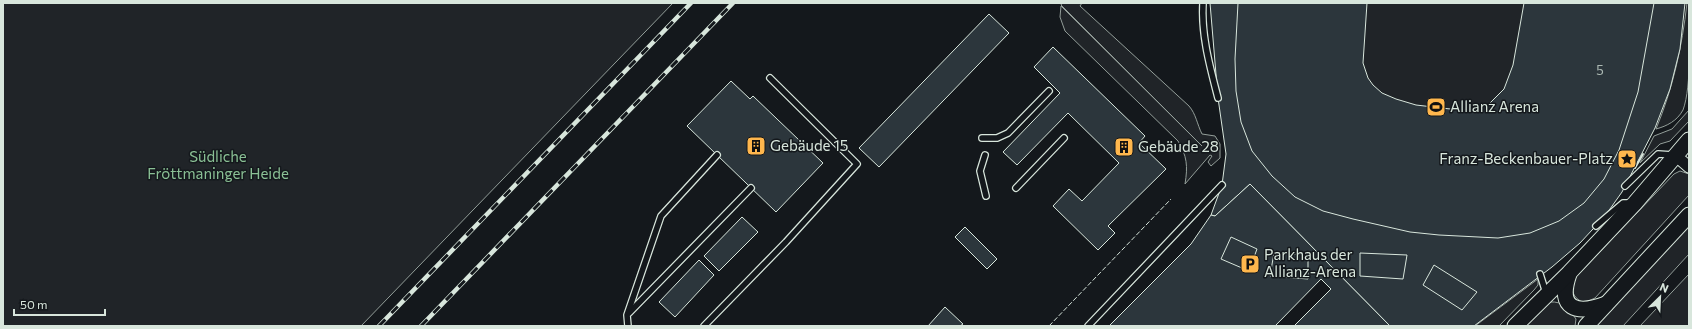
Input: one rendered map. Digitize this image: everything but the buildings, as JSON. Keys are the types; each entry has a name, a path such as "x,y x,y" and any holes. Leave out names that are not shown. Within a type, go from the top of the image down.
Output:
{"street":[{"path":"1515,326 1569,273 1635,203 1689,140"},
{"path":"1676,155 1689,166"},
{"path":"1586,326 1689,215"},
{"path":"1569,273 1564,288 1564,295 1567,302 1576,308 1584,310 1606,304"}],"lane":[{"path":"1203,3 1202,16 1209,61 1218,98"},
{"path":"704,326 786,242 857,164 770,78"},
{"path":"982,138 997,138 1008,133 1049,91"},
{"path":"1016,188 1064,138"},
{"path":"1625,186 1658,154 1676,155"},
{"path":"628,326 627,315 661,216 717,155"},
{"path":"985,155 980,171 986,196"},
{"path":"1088,326 1222,185"},
{"path":"627,315 751,188"},
{"path":"1596,226 1624,203 1635,203"},
{"path":"1540,274 1544,280 1547,295"}],"green space":[{"name":"Südliche Fröttmaninger Heide","path":"3,3 673,3 361,326 3,326"},
{"path":"1062,3 1082,3 1080,6 1189,106 1195,116 1202,134 1215,136 1220,144 1220,158 1211,166 1208,162 1212,156 1210,155 1185,184 1186,161 1178,141 1065,31 1060,17 1061,6 1202,146 1061,5"},
{"path":"1238,3 1654,3 1559,221"},
{"path":"1687,3 1689,3 1689,73 1686,100 1683,110 1675,120 1668,125 1656,129 1676,67"},
{"path":"1689,110 1689,121 1670,141 1660,144 1640,163 1654,136 1672,129"},
{"path":"1680,171 1689,174 1689,195 1595,298 1584,303 1578,299 1573,293 1570,284 1674,174"},
{"path":"1689,225 1689,254 1623,326 1595,326"},
{"path":"1689,274 1689,326 1640,326"},
{"path":"1538,279 1538,285 1534,290 1499,326 1475,326"},
{"path":"1550,302 1562,304 1568,309 1576,319 1575,326 1526,326"}],"railway":[{"path":"379,326 691,3"},
{"path":"421,326 733,3"}],"fence":[{"path":"1049,326 1171,199"}],"wall":[{"path":"1635,168 1643,154"}],"place":[{"name":"Allianz Arena","path":"1436,107"},
{"name":"Gebäude 15","path":"756,146"},
{"name":"Gebäude 28","path":"1124,147"},
{"name":"Franz-Beckenbauer-Platz","path":"1627,159"},
{"name":"Parkhaus der Allianz-Arena","path":"1250,264"}]}
